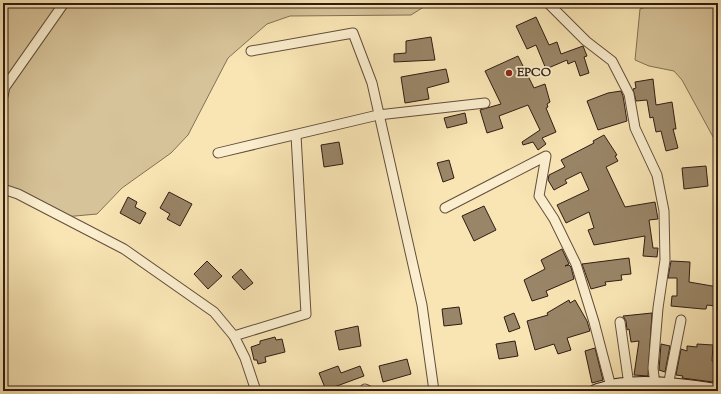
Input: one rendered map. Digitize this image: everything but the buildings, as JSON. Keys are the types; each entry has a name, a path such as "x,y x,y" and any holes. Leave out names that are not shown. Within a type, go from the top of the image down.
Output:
{"street":[{"path":"3,96 5,87 35,47 64,3"},
{"path":"548,3 586,41 612,61 629,94 635,128 657,175 664,210 665,260 658,308 653,368 655,385"},
{"path":"251,51 353,33 372,83 422,305 434,391"},
{"path":"218,153 378,115 485,103"},
{"path":"234,336 306,314 296,135"},
{"path":"445,208 546,156 539,196 554,219 576,264 594,322 611,388"},
{"path":"3,189 18,194 124,249 214,312 234,336 245,358 256,391"},
{"path":"668,386 681,320"},
{"path":"620,322 629,385"},
{"path":"596,391 629,385 655,385 718,390"}],"shaded area":[{"path":"3,3 430,3 411,15 290,16 267,24 228,58 188,135 171,153 122,188 97,214 64,217 3,189"},
{"path":"657,3 718,3 718,146 682,80 674,71 649,66 635,60 640,9"}],"place":[{"name":"EPCO","path":"509,73"}]}
